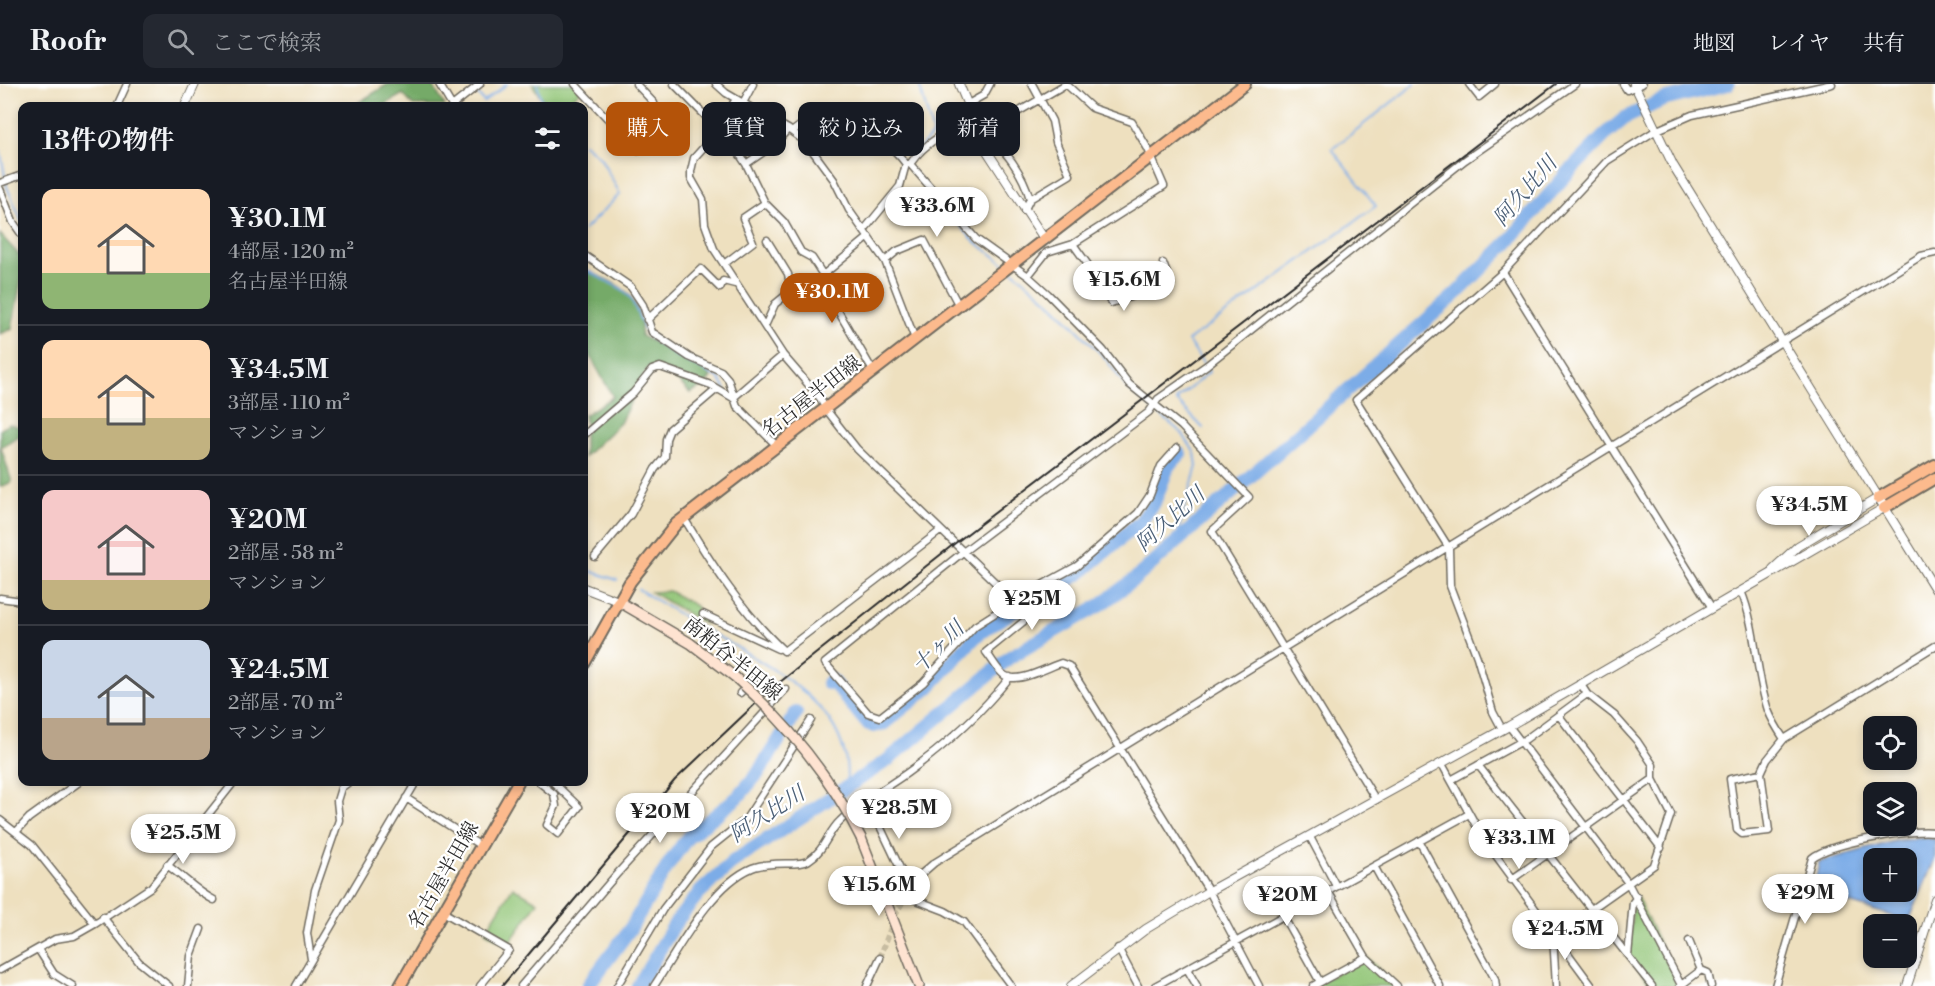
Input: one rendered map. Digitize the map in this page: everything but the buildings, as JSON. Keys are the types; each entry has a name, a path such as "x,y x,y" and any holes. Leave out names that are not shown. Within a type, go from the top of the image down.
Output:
{"main road":[{"name":"名古屋半田線","path":"588,657 628,585 664,536 684,518 1245,84"},
{"path":"1881,503 1935,465"},
{"path":"1881,503 1935,478"},
{"name":"南粕谷半田線","path":"618,602 671,630 735,677 778,717 814,760 841,799 861,838 919,986"},
{"name":"名古屋半田線","path":"400,986 516,786"}],"street":[{"path":"119,102 127,84"},
{"path":"187,102 195,84"},
{"path":"439,84 450,102"},
{"path":"457,102 480,84"},
{"path":"575,84 638,151 658,132 654,103 636,84"},
{"path":"674,84 702,113"},
{"path":"716,84 806,142 885,261 915,339"},
{"path":"740,101 753,84"},
{"path":"959,84 967,102"},
{"path":"972,102 984,95 990,84"},
{"path":"1024,211 1030,199 1070,175 1056,142 1052,121 1032,84"},
{"path":"1020,112 1066,84 1092,108 1132,122 1152,156 1164,186 1074,244 1047,252 1028,276"},
{"path":"1469,84 1479,97 1496,84"},
{"path":"1176,448 1161,466 1150,495 1138,513 1077,566 975,626 922,683 880,717 868,713 825,663 963,552 1149,412 1158,399 1207,365 1465,160 1575,84"},
{"path":"1623,84 1627,90 1637,85 1654,128 1673,165 1935,589"},
{"path":"1701,970 1681,986 1628,883 1520,742 1492,712 1477,657 1450,586 1449,548 1356,399 1503,272 1607,161 1654,128 1692,115 1832,84"},
{"path":"746,164 775,144 790,130 826,119 837,120 886,142 976,239 1028,276 1103,350 1130,384 1182,426 1249,497 1212,531 1376,800"},
{"path":"864,230 900,186 908,164 936,137"},
{"path":"702,148 694,158 691,178 703,199 709,238 735,284 783,355 820,398 825,408 857,449 1004,591 1015,590 1024,597 1034,613 990,646 986,652 1007,676"},
{"path":"741,156 765,203 784,222 801,252 812,258 873,371"},
{"path":"992,156 1024,211 1045,240"},
{"path":"1006,156 1021,177 1030,199"},
{"path":"0,183 18,177"},
{"path":"0,189 18,228"},
{"path":"724,264 753,242 743,218 765,203"},
{"path":"765,326 775,304 791,291 800,292 821,278 869,237"},
{"path":"767,240 788,274 791,291"},
{"path":"885,261 897,251 924,240 960,306"},
{"path":"1074,244 1104,287 1112,303 1171,284 1163,263"},
{"path":"1011,986 980,940 964,922 945,911 906,897 917,877 954,848 1120,750 1921,256 1935,253"},
{"path":"588,258 631,287 643,305 652,332 672,346 721,371 728,379 733,398"},
{"path":"647,320 701,269 720,288 723,280 735,284"},
{"path":"1503,272 1712,608"},
{"path":"733,398 783,355"},
{"path":"588,432 633,393 652,370 660,367 717,389 733,398 755,426 777,446"},
{"path":"595,557 631,514 655,469 665,457 666,439 670,429 717,389"},
{"path":"1071,986 1118,948 1209,891 1505,728 1744,589 1881,503"},
{"path":"684,518 713,566 768,637 784,651"},
{"path":"784,651 940,531"},
{"path":"1744,589 1756,639 1756,657 1769,712 1784,739"},
{"path":"588,590 618,602"},
{"path":"0,598 18,600"},
{"path":"703,614 784,651"},
{"path":"1761,773 1730,779 1737,830 1742,834 1769,831 1761,773 1767,760 1784,739 1935,646"},
{"path":"1007,676 1031,675 1061,663 1069,666 1209,891 1259,986"},
{"path":"654,986 698,918 729,884 750,869 768,862 798,864 808,861 840,820 926,759 991,701 1007,676"},
{"path":"740,693 754,680"},
{"path":"1553,936 1654,865 1671,814 1653,779 1653,765 1629,730 1602,704 1587,694 1580,683"},
{"path":"521,986 623,867 786,689"},
{"path":"1451,780 1560,717 1587,694"},
{"path":"1560,717 1661,848"},
{"path":"617,986 663,909 711,847 746,819 811,720"},
{"path":"1442,764 1469,814 1511,880 1592,986"},
{"path":"1478,765 1652,986"},
{"path":"1511,880 1653,779"},
{"path":"16,832 28,818 73,786"},
{"path":"0,970 55,939 74,936 151,887 231,786"},
{"path":"311,959 307,933 315,890 339,820 339,795 344,786"},
{"path":"297,986 414,786"},
{"path":"544,786 554,794 555,806"},
{"path":"558,786 577,803 578,811 558,834 547,825 555,806 562,797 570,797"},
{"path":"406,798 481,846"},
{"path":"868,801 909,888"},
{"path":"1155,986 1469,814"},
{"path":"0,820 16,832 51,867 95,924"},
{"path":"1775,986 1812,858 1893,834 1913,830 1935,832"},
{"path":"1310,837 1336,886"},
{"path":"1419,841 1495,979 1496,986"},
{"path":"167,866 188,879 196,891 214,900"},
{"path":"1374,866 1438,985"},
{"path":"1328,891 1366,957 1397,986"},
{"path":"1628,956 1633,902 1637,897"},
{"path":"1907,986 1935,898"},
{"path":"443,912 509,950 480,986"},
{"path":"1283,916 1320,982"},
{"path":"103,917 139,962 170,986"},
{"path":"188,986 191,956 201,929"},
{"path":"1553,936 1556,986"},
{"path":"1689,941 1701,970 1708,973 1711,986"},
{"path":"1118,948 1138,986"},
{"path":"38,949 54,974 73,986"},
{"path":"1313,986 1366,957"},
{"path":"867,986 880,958"},
{"path":"1187,969 1197,986"}],"green space":[{"path":"388,84 432,84 443,102 410,102 403,94 390,102 359,102"},
{"path":"532,84 575,84 581,90 569,102 544,102"},
{"path":"0,234 18,254 18,297 12,329 0,334"},
{"path":"588,272 618,286 633,300 641,321 641,336 702,367 711,377 704,386 690,393 669,372 648,367 620,423 588,453 588,413 613,397 588,352"},
{"path":"9,424 18,427 18,436 1,447 12,482 0,487 0,430"},
{"path":"669,591 696,606 705,624 651,592"},
{"path":"513,887 538,902 508,945 485,932"},
{"path":"1637,897 1680,986 1652,986 1628,956 1633,902"},
{"path":"1366,957 1397,986 1313,986"}],"water":[{"path":"1935,839 1935,858 1917,902 1917,848 1870,848 1899,840"},
{"path":"1863,850 1863,902 1917,902 1912,914 1886,914 1813,892 1819,862"}],"waterway":[{"path":"469,84 484,102 507,84"},
{"path":"537,84 542,102"},
{"path":"908,161 933,134 919,84"},
{"path":"1203,428 1176,400 1209,372 1188,341 1376,206 1332,149 1415,84"},
{"name":"阿久比川","path":"638,986 676,922 699,893 734,861 888,760 1010,657 1100,605 1136,578 1456,294 1508,242 1565,176 1625,118 1663,100 1728,84"},
{"path":"588,147 600,157 620,194 588,226"},
{"path":"0,149 7,187 18,213"},
{"path":"909,167 975,242 1005,264"},
{"path":"1012,270 1054,306 1105,358 1127,388 1182,433 1195,453 1197,466 1177,536 1178,542"},
{"path":"588,271 622,289 631,298 647,335 673,354 719,378 726,390"},
{"name":"十ヶ川","path":"828,683 831,680 867,723 874,726 883,724 928,688 977,635 1079,574 1141,521 1154,503 1168,467 1180,454"},
{"path":"588,570 617,580"},
{"path":"638,589 770,667 811,698 827,717 839,738 846,761 846,788"},
{"name":"十ヶ川","path":"588,986 630,929 670,862 688,837 738,797 758,773 796,713"}],"tunnel":[{"path":"880,958 896,913 906,896"}],"railway":[{"path":"502,986 675,780 770,690 954,544 1556,84"}]}
